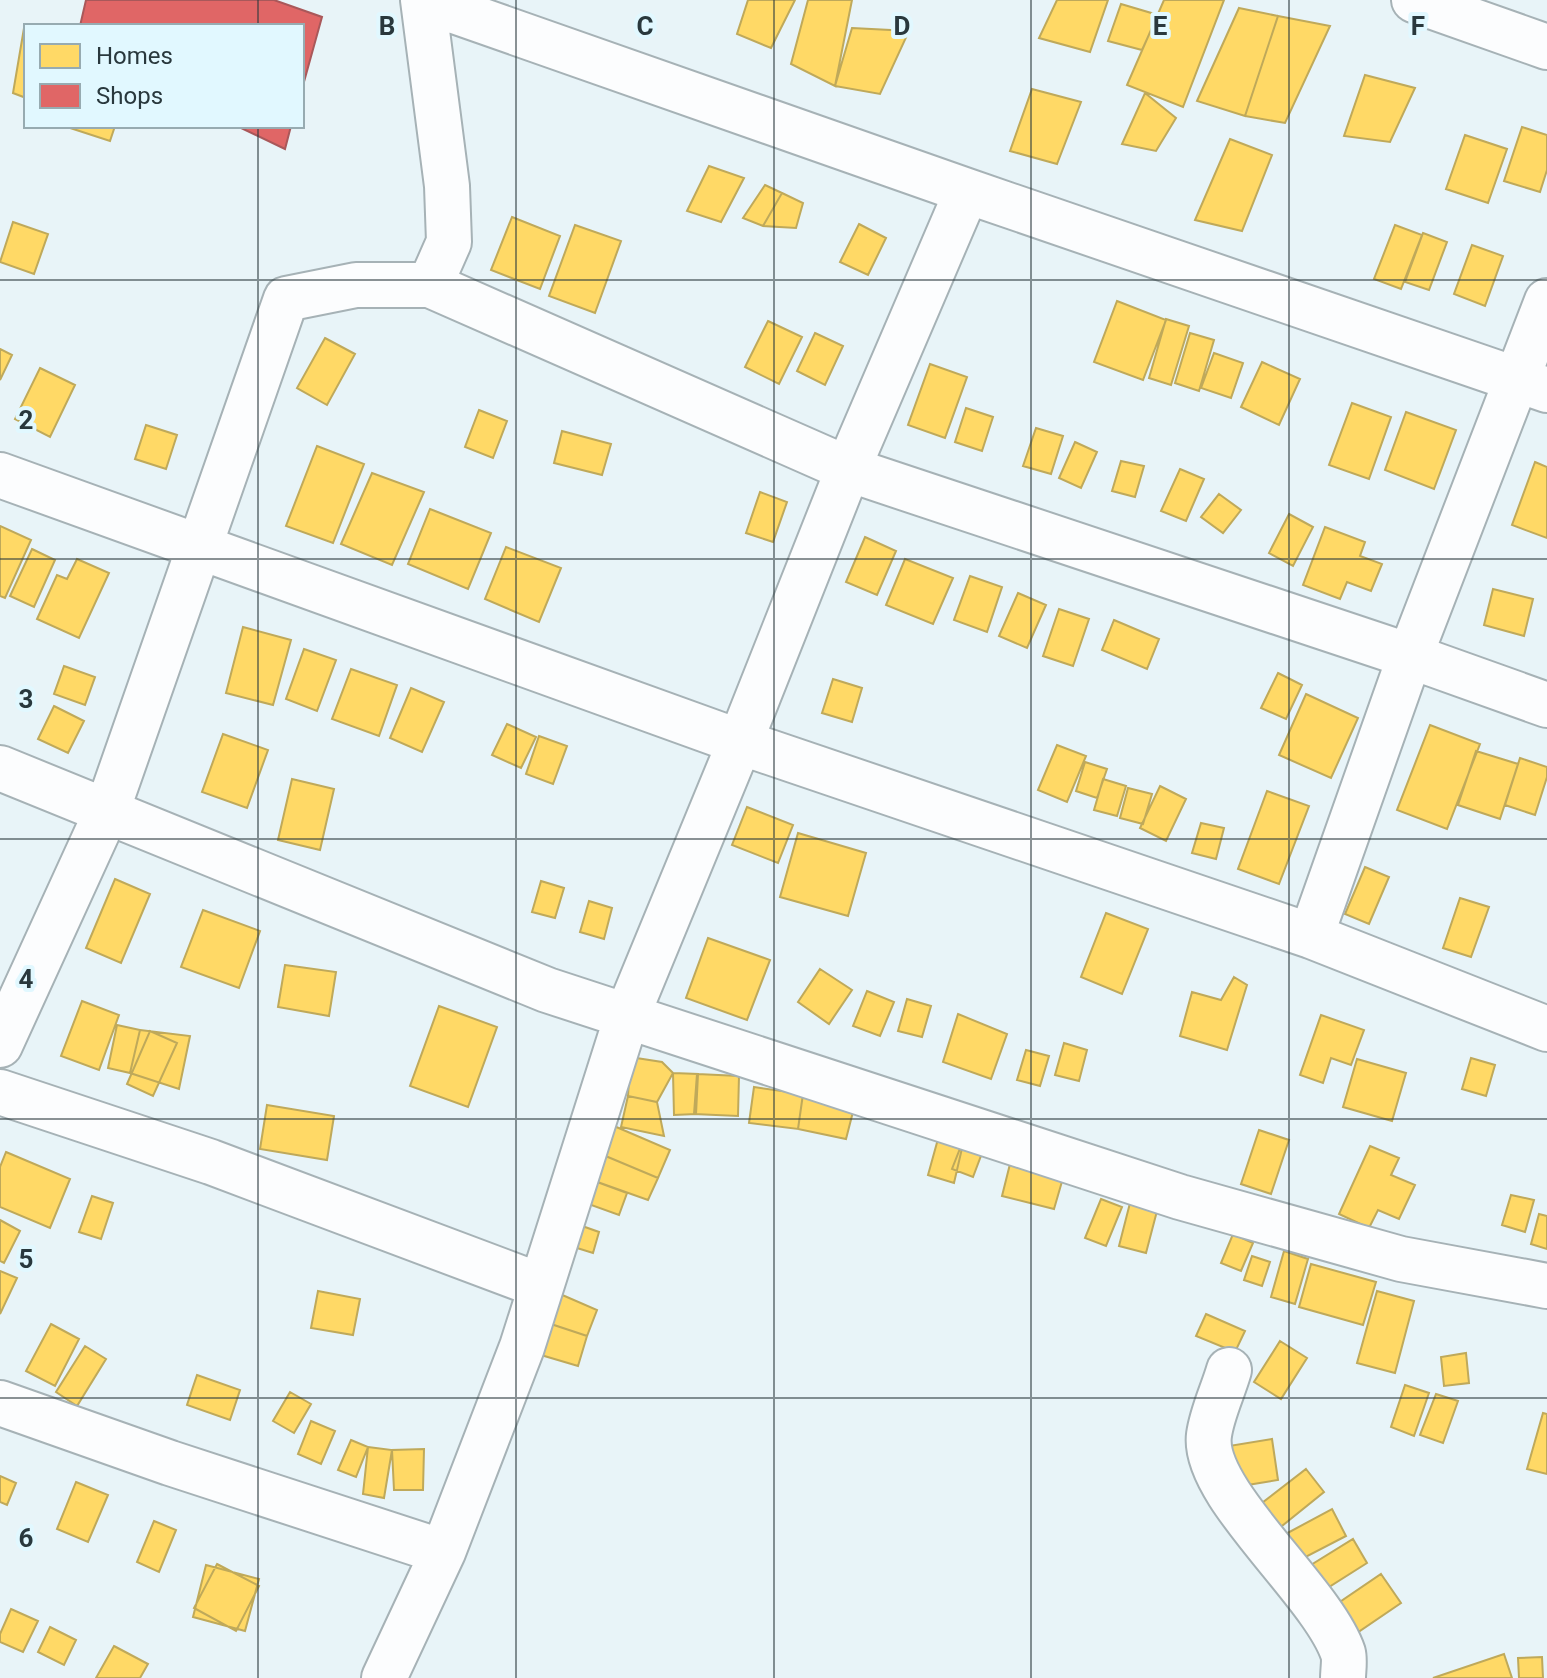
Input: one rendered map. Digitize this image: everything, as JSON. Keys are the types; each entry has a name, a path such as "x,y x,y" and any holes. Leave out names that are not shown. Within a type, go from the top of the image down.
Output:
{"street":[{"path":"430,285 449,242 447,186 423,0 1533,385"},
{"path":"1414,0 1547,47"},
{"path":"384,1678 443,1552 522,1347 627,1016 848,469 967,191"},
{"path":"0,1045 107,811 286,299 356,285 430,285 848,469 1410,656 1547,705"},
{"path":"1311,936 1410,656 1533,385 1547,301"},
{"path":"0,475 740,742 1311,936 1547,1029"},
{"path":"0,768 547,990 1180,1197 1401,1259 1547,1286"},
{"path":"0,1092 211,1162 541,1286"},
{"path":"1229,1370 1209,1436 1212,1464 1224,1489 1320,1614 1344,1655 1343,1678"},
{"path":"0,1403 170,1463 443,1552"}],"building: Homes":[{"path":"748,0 795,0 771,48 737,34"},
{"path":"808,0 852,0 835,86 791,64"},
{"path":"1057,0 1108,0 1090,52 1039,38"},
{"path":"1164,0 1224,0 1183,107 1127,85"},
{"path":"1121,4 1158,15 1142,50 1108,41"},
{"path":"1239,8 1278,16 1245,116 1197,101"},
{"path":"1278,16 1330,26 1285,123 1245,116"},
{"path":"24,28 24,97 13,93"},
{"path":"852,28 909,31 880,94 835,86"},
{"path":"1365,75 1415,88 1390,142 1344,136"},
{"path":"1032,89 1081,102 1057,164 1010,151"},
{"path":"1145,93 1176,118 1156,151 1122,144"},
{"path":"1522,127 1547,135 1547,170 1540,192 1504,181"},
{"path":"70,128 114,128 110,141"},
{"path":"1465,135 1507,149 1488,203 1446,189"},
{"path":"1230,139 1272,155 1242,231 1195,220"},
{"path":"709,166 744,178 721,222 687,211"},
{"path":"765,185 782,193 763,226 743,218"},
{"path":"782,193 803,203 796,228 763,226"},
{"path":"512,217 560,236 540,289 491,270"},
{"path":"13,222 48,234 34,274 0,262"},
{"path":"859,224 886,238 868,275 840,262"},
{"path":"575,225 621,241 595,313 549,296"},
{"path":"1395,225 1422,235 1401,289 1374,279"},
{"path":"1423,233 1447,242 1429,290 1405,282"},
{"path":"1472,245 1503,256 1485,306 1454,294"},
{"path":"1117,301 1166,320 1143,380 1094,362"},
{"path":"1166,319 1189,326 1171,385 1149,378"},
{"path":"768,321 802,337 779,384 745,367"},
{"path":"815,333 843,346 825,385 797,371"},
{"path":"1190,333 1214,340 1199,391 1175,383"},
{"path":"325,338 355,354 327,405 297,388"},
{"path":"0,349 12,355 0,380"},
{"path":"1214,353 1243,363 1231,398 1201,388"},
{"path":"1262,362 1300,379 1279,425 1241,407"},
{"path":"930,364 967,377 945,438 908,425"},
{"path":"40,368 75,385 50,437 15,419"},
{"path":"1352,403 1391,417 1369,479 1329,465"},
{"path":"966,408 993,417 982,451 955,442"},
{"path":"479,410 507,421 493,458 465,447"},
{"path":"1406,412 1456,430 1434,489 1385,470"},
{"path":"146,425 177,435 166,469 135,459"},
{"path":"1036,428 1063,436 1051,474 1023,466"},
{"path":"562,431 611,444 602,475 554,463"},
{"path":"1075,442 1097,452 1081,488 1059,478"},
{"path":"317,446 364,464 333,543 286,526"},
{"path":"1121,461 1144,466 1135,497 1112,491"},
{"path":"1535,462 1547,467 1547,538 1512,525"},
{"path":"1180,469 1204,479 1186,521 1161,511"},
{"path":"372,473 424,492 392,565 341,544"},
{"path":"760,492 787,502 773,542 746,533"},
{"path":"1219,494 1241,510 1223,533 1201,517"},
{"path":"430,509 491,533 468,589 408,564"},
{"path":"1289,514 1313,527 1293,566 1269,553"},
{"path":"0,526 31,540 5,598 0,596"},
{"path":"1325,527 1365,542 1360,556 1382,564 1371,591 1347,582 1340,599 1303,585"},
{"path":"865,537 896,551 877,595 846,582"},
{"path":"506,547 561,568 539,622 485,599"},
{"path":"32,549 55,560 34,607 10,596"},
{"path":"77,559 109,573 79,638 37,619 57,575 67,579"},
{"path":"905,559 953,578 933,624 886,605"},
{"path":"970,576 1002,587 987,632 954,620"},
{"path":"1493,589 1533,599 1524,636 1484,625"},
{"path":"1018,593 1046,605 1027,648 999,636"},
{"path":"1059,609 1089,619 1073,666 1043,656"},
{"path":"1114,620 1159,639 1147,669 1102,650"},
{"path":"243,627 291,640 273,705 226,693"},
{"path":"304,649 336,660 317,711 286,699"},
{"path":"64,666 95,677 85,705 54,694"},
{"path":"351,669 397,685 379,736 332,719"},
{"path":"1278,673 1302,685 1286,719 1261,708"},
{"path":"833,679 862,688 852,722 822,713"},
{"path":"411,688 444,702 422,752 390,738"},
{"path":"1306,694 1358,718 1331,778 1279,755"},
{"path":"54,706 84,721 68,753 38,739"},
{"path":"507,724 536,737 521,768 492,755"},
{"path":"1430,725 1480,744 1447,829 1397,810"},
{"path":"223,734 268,750 247,808 202,792"},
{"path":"539,736 567,746 553,784 526,774"},
{"path":"1057,745 1086,756 1067,802 1038,790"},
{"path":"1476,751 1518,764 1500,819 1458,805"},
{"path":"1520,758 1547,767 1547,777 1535,815 1505,805"},
{"path":"1085,762 1107,769 1097,798 1076,791"},
{"path":"292,779 334,789 320,850 278,840"},
{"path":"1103,779 1126,786 1117,816 1094,810"},
{"path":"1160,786 1186,799 1166,841 1140,828"},
{"path":"1128,788 1152,794 1143,824 1120,818"},
{"path":"1267,791 1309,806 1279,884 1238,869"},
{"path":"747,807 793,825 778,863 732,845"},
{"path":"1201,823 1224,828 1216,859 1192,853"},
{"path":"798,833 866,853 848,916 780,897"},
{"path":"1365,867 1389,877 1369,924 1345,914"},
{"path":"115,879 150,894 121,963 86,948"},
{"path":"541,881 564,888 555,918 532,912"},
{"path":"1460,898 1489,907 1471,957 1443,948"},
{"path":"589,901 612,908 604,939 580,932"},
{"path":"203,910 260,931 239,988 181,967"},
{"path":"1106,913 1148,929 1122,994 1081,977"},
{"path":"708,938 770,960 747,1020 686,998"},
{"path":"285,965 336,972 329,1016 278,1007"},
{"path":"820,969 852,990 829,1024 798,1002"},
{"path":"1234,977 1247,985 1227,1050 1180,1036 1192,992 1221,1000"},
{"path":"867,991 894,1002 880,1036 853,1026"},
{"path":"907,999 931,1006 922,1037 898,1031"},
{"path":"82,1001 119,1015 99,1070 61,1056"},
{"path":"439,1006 497,1027 468,1107 410,1086"},
{"path":"958,1014 1007,1034 991,1079 943,1062"},
{"path":"1321,1015 1364,1030 1351,1065 1331,1058 1323,1083 1300,1075"},
{"path":"117,1025 140,1030 130,1073 108,1068"},
{"path":"140,1030 190,1036 179,1089 130,1073"},
{"path":"150,1031 177,1043 153,1096 127,1084"},
{"path":"1064,1043 1087,1050 1079,1081 1055,1075"},
{"path":"1026,1050 1049,1056 1040,1086 1017,1080"},
{"path":"630,1057 662,1062 673,1073 657,1102 628,1096"},
{"path":"1471,1058 1495,1065 1486,1096 1462,1089"},
{"path":"1357,1059 1406,1073 1392,1121 1343,1107"},
{"path":"673,1073 698,1074 696,1114 674,1115"},
{"path":"697,1074 739,1076 738,1116 694,1114"},
{"path":"754,1087 803,1094 798,1129 749,1123"},
{"path":"803,1094 855,1104 846,1139 798,1129"},
{"path":"628,1096 657,1102 664,1136 621,1127"},
{"path":"267,1105 334,1116 327,1160 260,1149"},
{"path":"607,1123 670,1150 658,1178 596,1152"},
{"path":"1259,1130 1289,1140 1271,1194 1241,1184"},
{"path":"938,1139 963,1144 954,1183 928,1175"},
{"path":"961,1146 982,1153 973,1177 952,1169"},
{"path":"1370,1146 1399,1158 1391,1175 1415,1185 1399,1219 1378,1210 1369,1228 1339,1214"},
{"path":"6,1152 70,1179 50,1228 0,1207 0,1167"},
{"path":"596,1152 658,1178 648,1200 589,1179"},
{"path":"1010,1164 1063,1178 1054,1209 1002,1196"},
{"path":"589,1179 627,1193 619,1215 580,1201"},
{"path":"1511,1195 1534,1200 1525,1232 1502,1225"},
{"path":"92,1196 113,1203 101,1239 79,1232"},
{"path":"1101,1199 1122,1207 1106,1246 1085,1238"},
{"path":"1130,1203 1157,1211 1146,1253 1119,1246"},
{"path":"1539,1214 1547,1216 1547,1249 1531,1244"},
{"path":"0,1220 20,1231 4,1263 0,1261"},
{"path":"568,1221 599,1232 593,1253 561,1243"},
{"path":"1233,1234 1253,1243 1241,1271 1221,1263"},
{"path":"1284,1251 1308,1259 1295,1304 1271,1297"},
{"path":"1252,1256 1270,1262 1262,1286 1244,1280"},
{"path":"1311,1264 1376,1282 1363,1325 1299,1307"},
{"path":"0,1271 17,1278 0,1314"},
{"path":"318,1291 360,1299 353,1335 311,1328"},
{"path":"1377,1291 1414,1301 1395,1373 1357,1363"},
{"path":"560,1294 597,1310 587,1336 551,1324"},
{"path":"1206,1314 1245,1331 1235,1352 1196,1336"},
{"path":"51,1324 79,1339 55,1386 26,1371"},
{"path":"551,1324 587,1336 578,1366 541,1355"},
{"path":"1280,1341 1307,1358 1281,1399 1254,1382"},
{"path":"85,1346 106,1359 77,1406 56,1392"},
{"path":"1466,1353 1469,1383 1444,1386 1441,1357"},
{"path":"197,1375 240,1390 230,1420 187,1405"},
{"path":"1405,1385 1429,1393 1414,1436 1391,1427"},
{"path":"290,1392 311,1404 294,1433 273,1421"},
{"path":"1436,1394 1458,1401 1443,1443 1420,1435"},
{"path":"1543,1413 1547,1414 1547,1474 1527,1469"},
{"path":"311,1421 335,1431 321,1464 298,1454"},
{"path":"1272,1439 1278,1480 1235,1487 1229,1446"},
{"path":"351,1440 368,1447 356,1477 338,1470"},
{"path":"368,1447 392,1450 384,1498 363,1494"},
{"path":"424,1449 423,1490 394,1490 392,1450"},
{"path":"1306,1469 1324,1492 1277,1530 1258,1506"},
{"path":"0,1476 16,1483 7,1505 0,1502"},
{"path":"76,1482 108,1495 88,1542 57,1529"},
{"path":"1332,1509 1346,1536 1296,1562 1282,1536"},
{"path":"154,1521 176,1530 159,1572 137,1562"},
{"path":"1353,1539 1367,1563 1321,1592 1306,1568"},
{"path":"217,1564 259,1586 236,1631 194,1608"},
{"path":"206,1565 259,1579 245,1631 193,1617"},
{"path":"1381,1574 1401,1603 1348,1639 1328,1610"},
{"path":"11,1609 38,1621 23,1652 0,1642 0,1634"},
{"path":"50,1627 76,1640 64,1665 38,1652"},
{"path":"114,1646 148,1664 140,1678 96,1678"},
{"path":"1504,1654 1512,1678 1433,1678"},
{"path":"1542,1657 1543,1678 1519,1678 1518,1658"}],"building: Shops":[{"path":"86,0 274,0 322,17 304,82 304,24 80,24"},
{"path":"241,128 290,128 285,149"}]}
